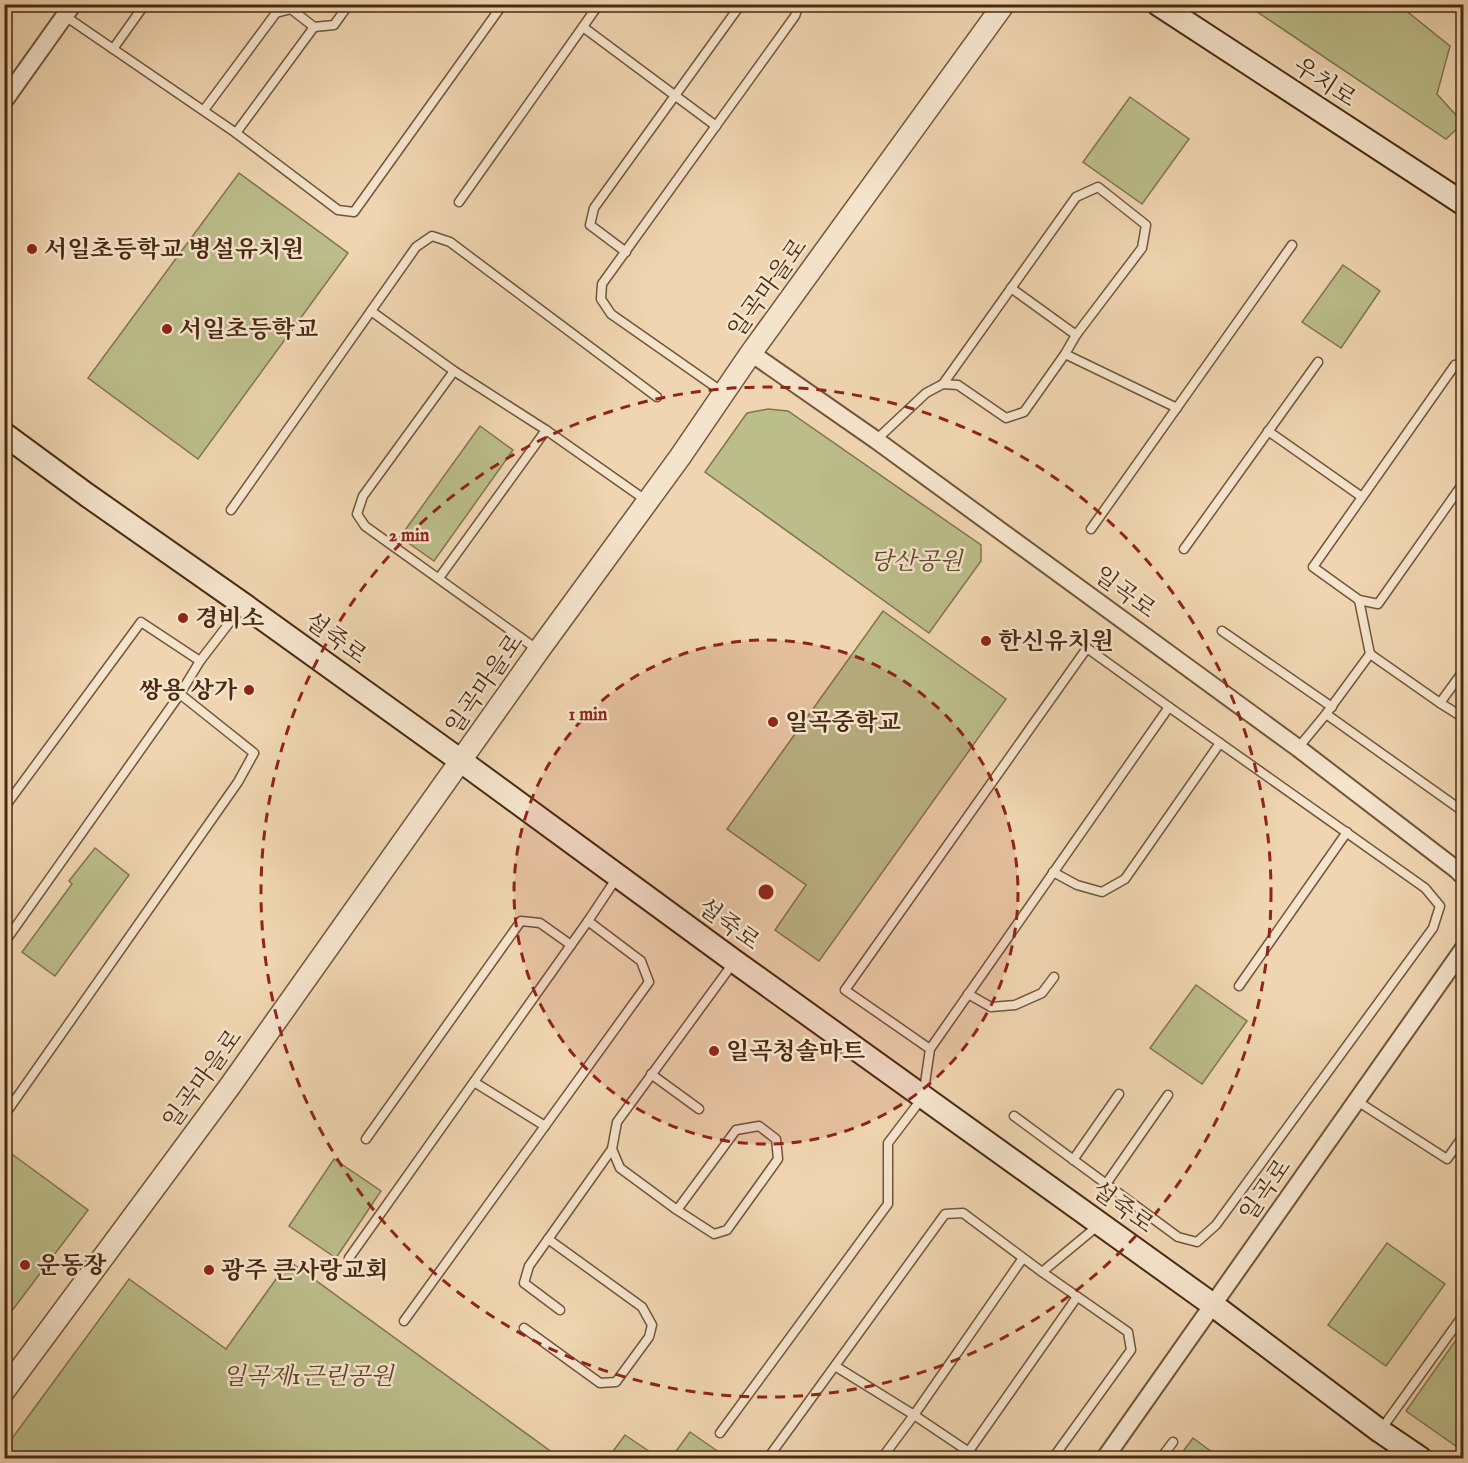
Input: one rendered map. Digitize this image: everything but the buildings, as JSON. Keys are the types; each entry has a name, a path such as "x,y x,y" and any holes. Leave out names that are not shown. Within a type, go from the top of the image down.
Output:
{"main road":[{"name":"우치로","path":"1158,4 1464,204"},
{"name":"설죽로","path":"4,434 461,761 734,962 1101,1224 1380,1431 1420,1458"}],"street":[{"name":"일곡마을로","path":"4,1391 230,1086 751,353 1004,4"},
{"path":"4,101 69,10"},
{"name":"일곡로","path":"751,353 876,440 1298,748 1457,870 1464,878"},
{"name":"일곡로","path":"1105,1458 1464,948"}],"lane":[{"path":"113,49 145,4"},
{"path":"204,110 276,12 291,9 314,27 334,25 349,4"},
{"path":"69,10 113,49 204,110 338,210 354,212 502,4"},
{"path":"459,202 599,4"},
{"path":"626,252 590,225 594,208 741,4"},
{"path":"724,394 611,314 601,299 602,284 795,16 799,4"},
{"path":"236,133 314,27"},
{"path":"583,27 716,126"},
{"path":"876,440 926,393 943,384 1076,197 1098,188 1146,225 1142,249 1076,335 1024,412 1006,418 958,385 943,384"},
{"path":"231,510 416,247 432,236 450,242 657,396"},
{"path":"1091,529 1292,244"},
{"path":"1011,288 1076,335"},
{"path":"371,311 454,371 546,430 647,502"},
{"path":"1065,354 1177,408"},
{"path":"1184,549 1318,362"},
{"path":"1464,370 1455,365 1313,567 1359,600 1378,604 1464,482"},
{"path":"454,371 363,496 357,514 365,525 539,650"},
{"path":"439,578 546,430"},
{"path":"1268,431 1362,497"},
{"path":"1359,600 1370,654 1464,718"},
{"path":"4,943 180,694 200,661 244,605"},
{"path":"4,808 141,622 200,661"},
{"path":"1222,631 1464,813"},
{"path":"930,1049 845,990 1087,648 1425,888 1440,906 1433,928 1216,1225 1197,1242 1178,1237 1014,1116"},
{"path":"1298,748 1370,654"},
{"path":"1440,703 1464,670"},
{"path":"4,1107 8,1110 238,782 254,753 180,694"},
{"path":"720,1433 888,1204 888,1143 923,1097 930,1049 1169,706"},
{"path":"1053,872 1077,885 1102,892 1125,879 1220,743"},
{"path":"1239,986 1347,832"},
{"path":"349,1258 618,876"},
{"path":"366,1139 521,921 540,923 571,945"},
{"path":"404,1322 649,982 641,961 588,921"},
{"path":"560,1310 524,1283 529,1266 612,1149 618,1122 734,962"},
{"path":"968,994 991,1007 1015,1005 1042,993 1054,977"},
{"path":"651,1074 699,1109"},
{"path":"474,1082 545,1126"},
{"path":"1073,1160 1119,1094"},
{"path":"1106,1184 1168,1095"},
{"path":"1357,1101 1447,1159 1464,1135"},
{"path":"612,1149 620,1168 677,1210 714,1234 728,1230 778,1159 776,1139 759,1126 736,1130 677,1210"},
{"path":"768,1458 945,1214 963,1213 1128,1332 1131,1350 1053,1458"},
{"path":"1042,1272 1101,1224"},
{"path":"524,1328 600,1383 616,1382 651,1331 652,1325 642,1307 548,1239"},
{"path":"882,1458 1023,1258"},
{"path":"966,1456 1077,1297"},
{"path":"1380,1431 1464,1314"},
{"path":"836,1366 914,1415 966,1456 978,1458"},
{"path":"1161,1458 1173,1442"}],"green space":[{"path":"1247,5 1399,5 1450,46 1437,94 1463,123 1446,139"},
{"path":"1130,97 1189,139 1142,204 1083,162"},
{"path":"239,173 348,253 198,459 88,378"},
{"path":"1343,265 1380,291 1341,348 1302,322"},
{"name":"당산공원","path":"768,409 788,411 981,545 981,561 929,633 705,472 747,413"},
{"path":"480,426 513,450 434,561 400,537"},
{"path":"883,611 1006,699 819,961 775,930 806,885 727,829"},
{"path":"95,848 129,875 55,976 22,952 72,884 69,881"},
{"path":"1196,985 1247,1021 1202,1084 1150,1048"},
{"name":"운동장","path":"5,1149 88,1210 5,1320"},
{"path":"334,1159 381,1191 336,1258 289,1226"},
{"path":"1387,1243 1445,1284 1386,1366 1328,1325"},
{"name":"일곡제1근린공원","path":"289,1261 560,1458 5,1458 5,1448 129,1279 226,1349"},
{"path":"1463,1330 1463,1451 1406,1411"},
{"path":"690,1432 726,1457 671,1458"},
{"path":"625,1435 659,1458 608,1458"},
{"path":"1193,1438 1220,1458 1178,1458"}],"place":[{"name":"서일초등학교 병설유치원","path":"32,249"},
{"name":"서일초등학교","path":"167,329"},
{"name":"경비소","path":"183,618"},
{"name":"한신유치원","path":"986,641"},
{"name":"쌍용 상가","path":"249,690"},
{"name":"일곡중학교","path":"773,722"},
{"name":"일곡청솔마트","path":"714,1051"},
{"name":"운동장","path":"25,1265"},
{"name":"광주 큰사랑교회","path":"209,1270"}]}
